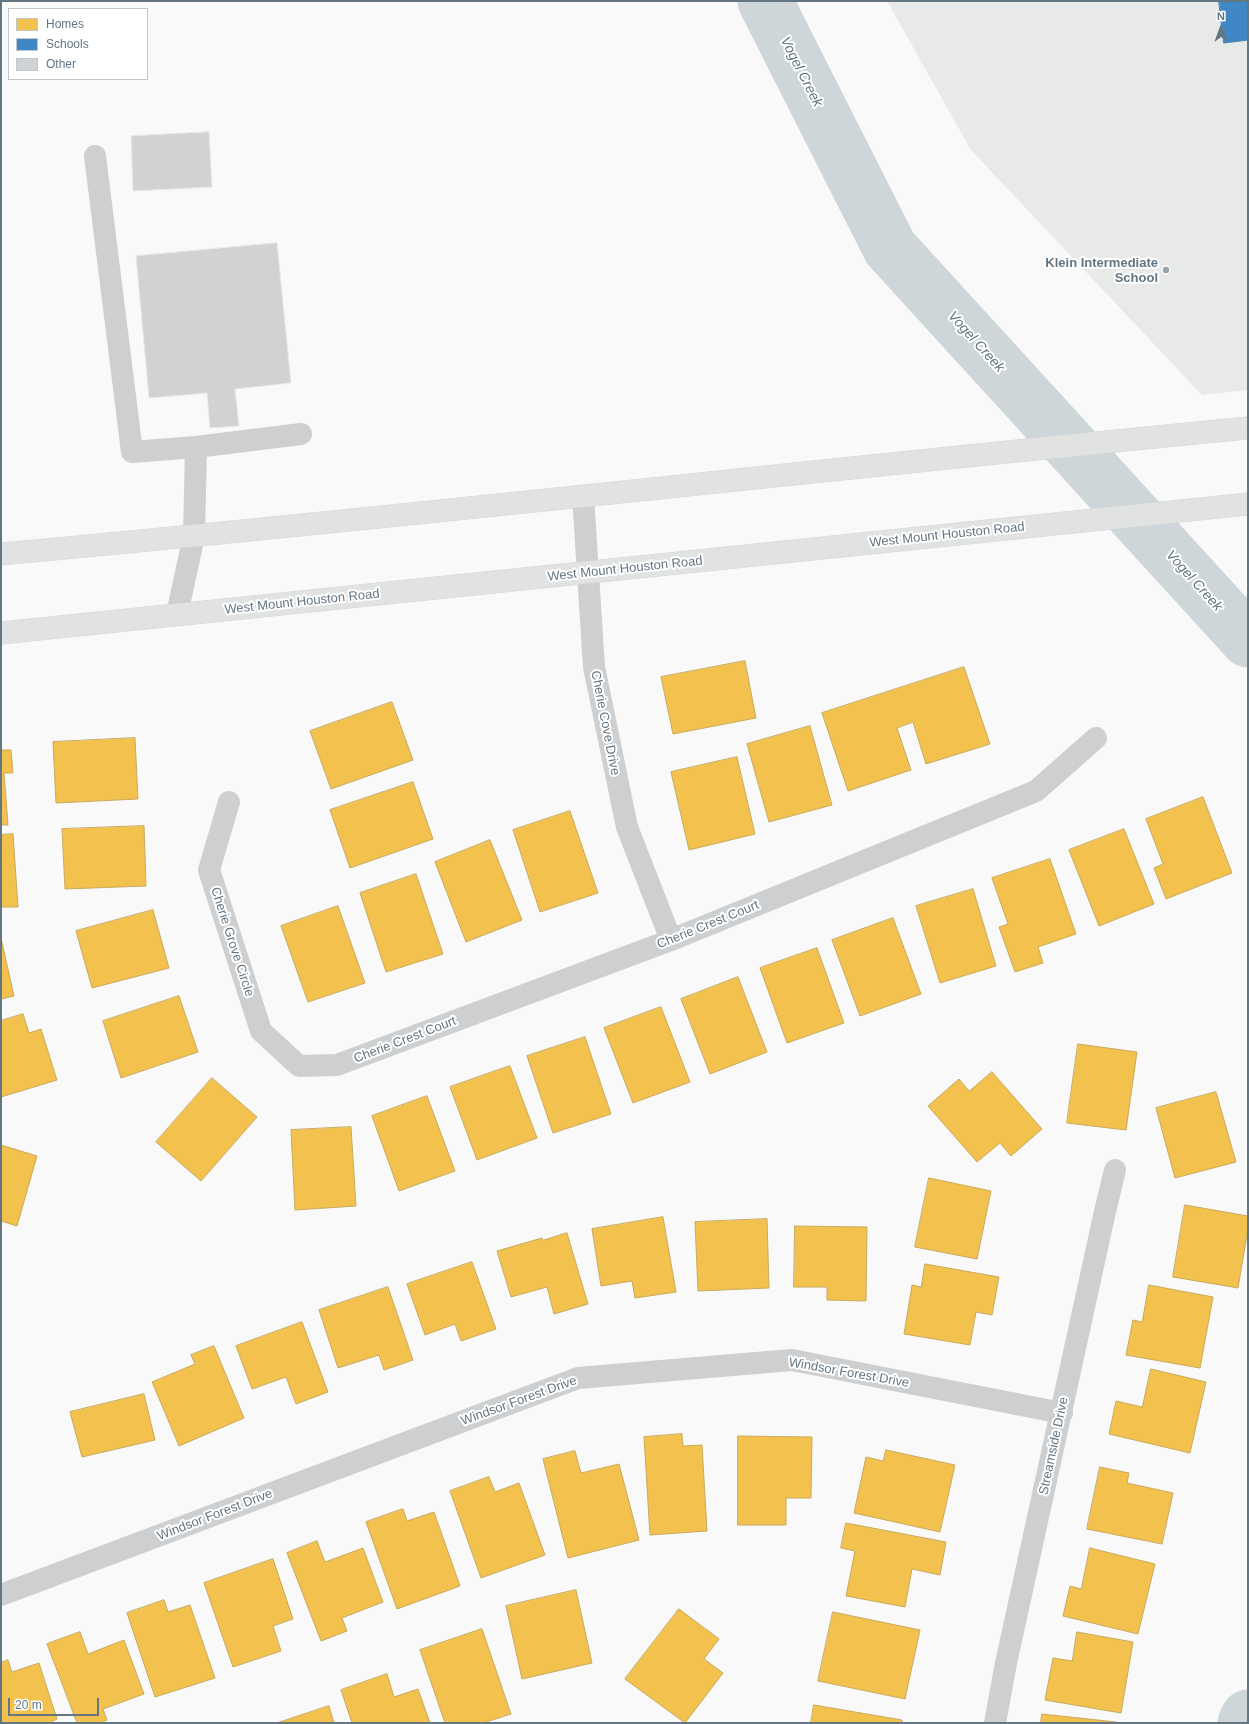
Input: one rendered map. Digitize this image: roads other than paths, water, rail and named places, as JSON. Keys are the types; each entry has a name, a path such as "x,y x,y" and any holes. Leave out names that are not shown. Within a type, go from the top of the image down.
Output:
{"main road":[{"path":"1,554 194,536 955,456 1248,428"},
{"name":"West Mount Houston Road","path":"1,632 588,573 1248,504"}],"street":[{"path":"95,156 132,452 196,447 301,434"},
{"path":"177,614 194,536 196,447"},
{"name":"Cherie Cove Drive","path":"583,496 594,667 627,827 671,940"},
{"name":"Cherie Crest Court","path":"299,1066 337,1065 671,940 1036,791 1096,738"},
{"name":"Cherie Grove Circle","path":"229,802 209,870 261,1031 299,1066"},
{"name":"Streamside Drive","path":"995,1723 1006,1663 1115,1170"},
{"name":"Windsor Forest Drive","path":"1,1595 578,1378 792,1360 1062,1413"}],"waterway":[{"name":"Vogel Creek","path":"765,1 890,248 1248,640"},
{"name":"Vogel Creek","path":"1245,1723 1248,1717"}],"place":[{"name":"Klein Intermediate School","path":"1166,270"}]}
